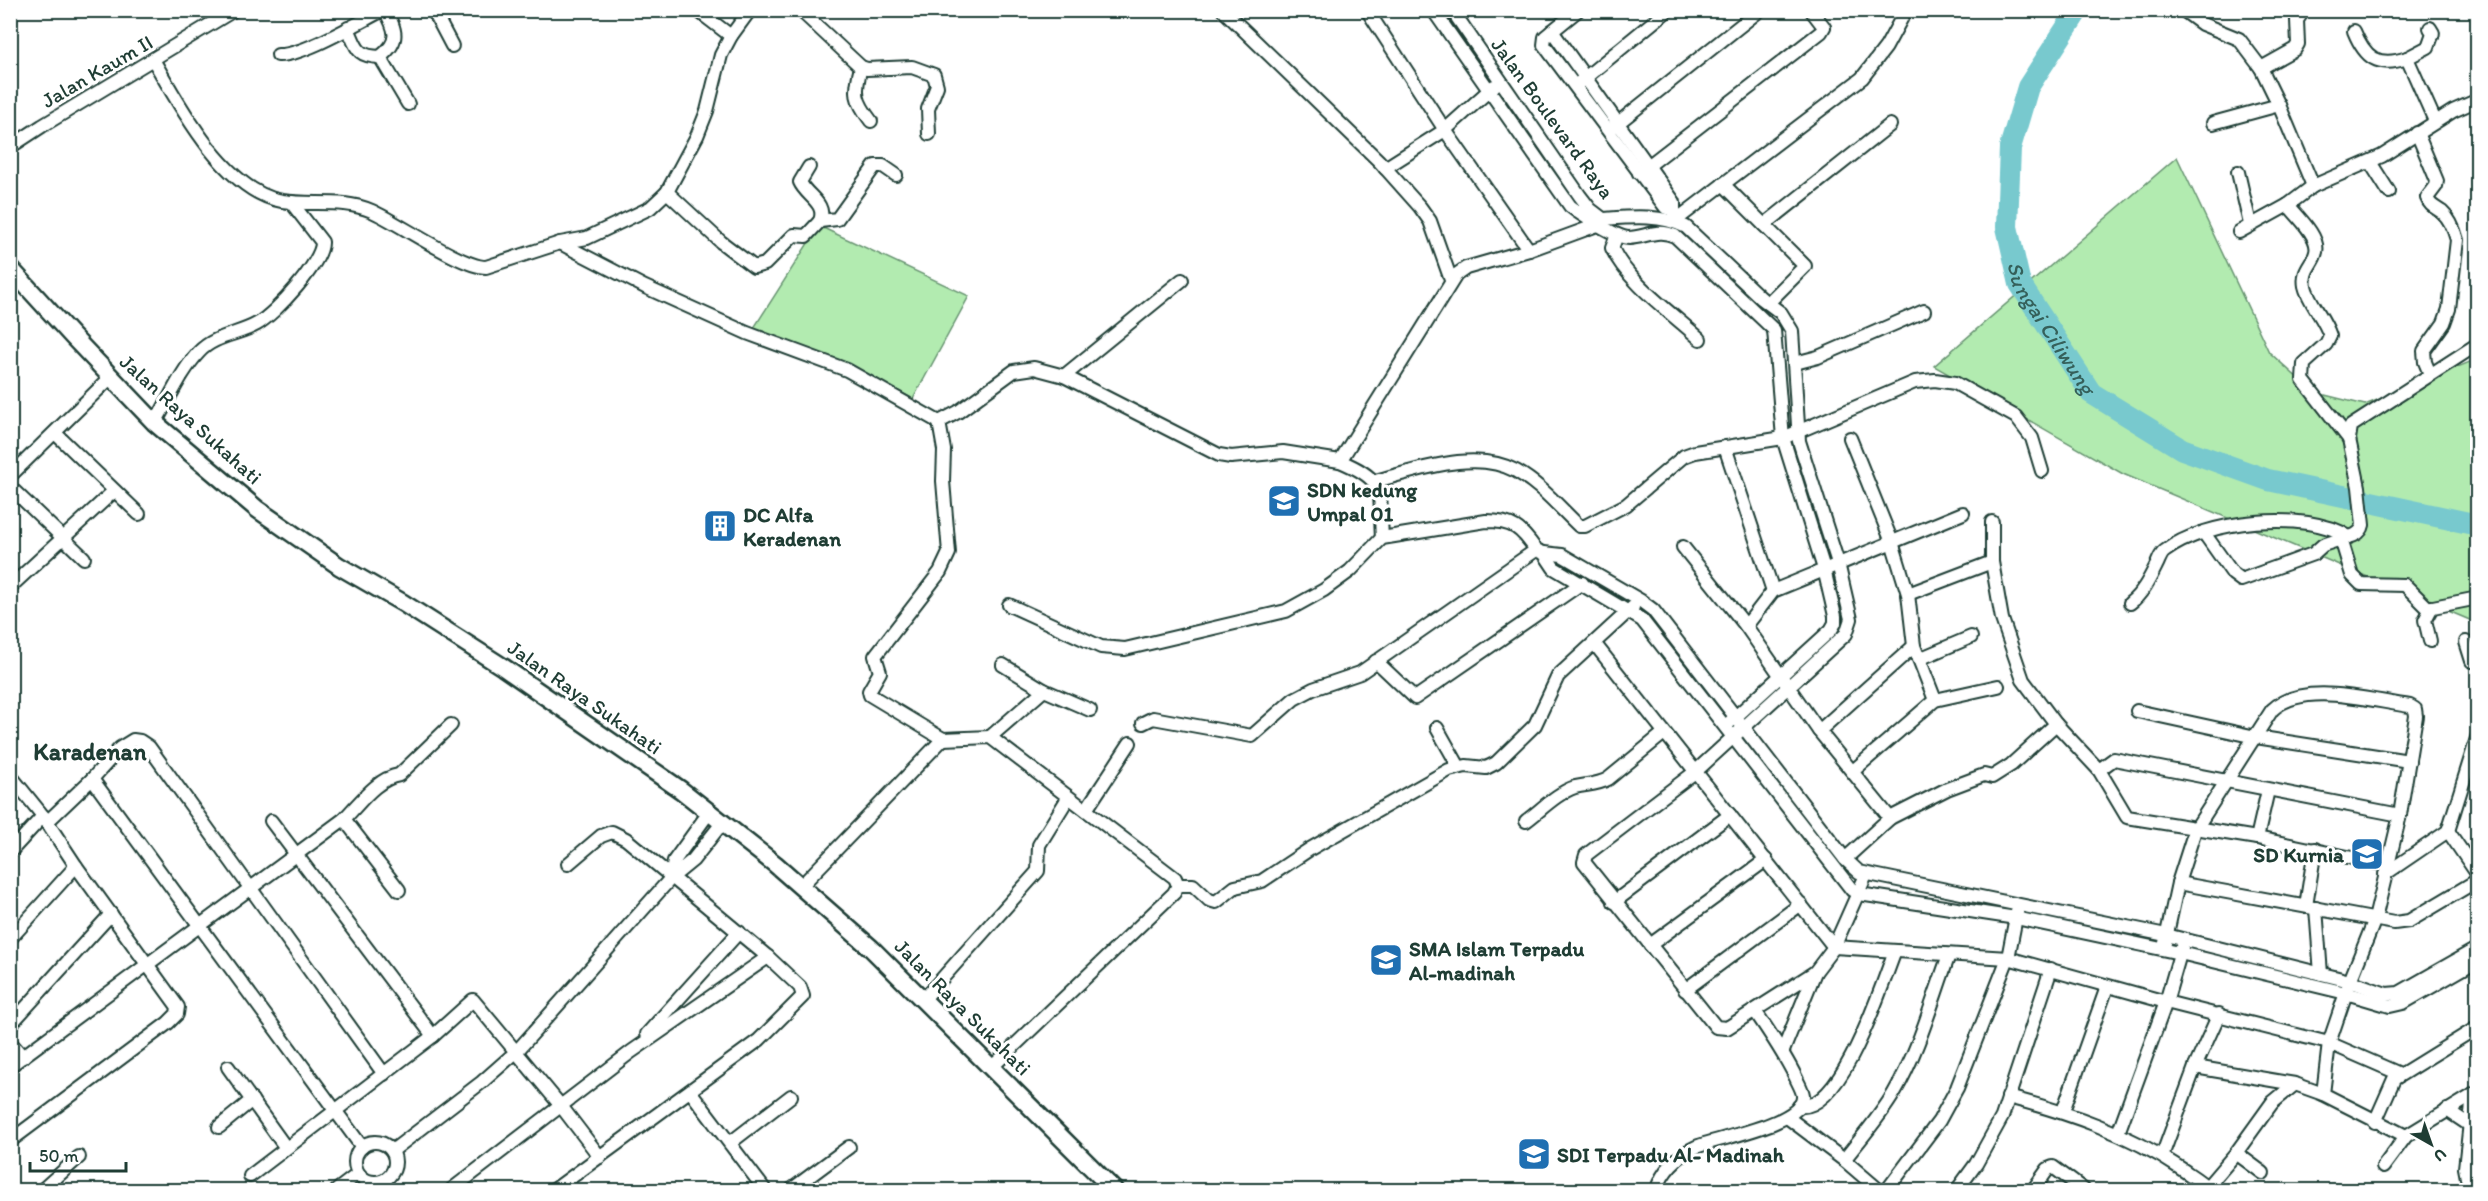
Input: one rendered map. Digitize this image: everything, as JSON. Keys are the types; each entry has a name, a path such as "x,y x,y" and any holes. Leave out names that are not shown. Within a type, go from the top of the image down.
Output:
{"main road":[{"name":"Jalan Raya Sukahati","path":"10,268 110,378 155,423 287,532 503,667 717,817 801,886 872,948 1114,1191"}],"street":[{"name":"Jalan Kaum II","path":"10,147 234,10"},
{"path":"278,55 289,54 384,10 396,29 396,36 388,51 380,57 365,56 359,52 348,28"},
{"path":"433,10 452,45"},
{"path":"697,10 731,36"},
{"path":"154,61 177,100 225,166 260,195 291,202 355,204 478,267 495,265 560,243 587,237 650,208 667,192 705,117 721,55 731,36 750,10"},
{"path":"800,10 861,67 867,69 912,67 934,75 937,86 928,109 929,134"},
{"path":"1223,10 1385,168 1420,207 1430,221 1451,280"},
{"path":"1367,10 1445,130 1529,250"},
{"name":"Jalan Boulevard Raya","path":"1433,10 1570,206 1581,216 1602,222"},
{"name":"Jalan Boulevard Raya","path":"1452,10 1580,196 1602,222"},
{"path":"1578,10 1545,37 1544,45 1608,131 1674,202 1675,236"},
{"path":"1574,86 1668,10"},
{"path":"1608,131 1760,10"},
{"path":"1644,169 1821,32 1824,27 1822,22 1811,10"},
{"path":"1340,461 1451,280 1466,268 1529,250 1602,222 1674,215 1724,184 1862,78 1886,47 1906,10"},
{"path":"2183,10 2202,24 2239,39 2261,68 2313,186"},
{"path":"2261,68 2295,49 2298,44 2297,20 2304,10"},
{"path":"2354,31 2359,44 2368,55 2379,61 2392,63 2428,47 2433,33 2430,28"},
{"path":"1552,31 1619,122 1644,169"},
{"path":"380,57 408,104"},
{"path":"2407,58 2435,121"},
{"path":"861,67 856,93 857,100 871,121"},
{"path":"1385,168 1445,130 1488,90 1500,82"},
{"path":"2239,232 2288,205 2313,186 2370,162 2435,121 2478,100"},
{"path":"2212,123 2279,105"},
{"path":"1764,225 1890,125"},
{"path":"2417,133 2437,181 2427,198 2429,204 2443,213 2450,222 2457,240 2449,309 2444,323 2424,351 2425,362 2430,374"},
{"path":"2370,162 2390,192"},
{"path":"667,192 721,242 754,267 765,264 794,236 806,236 820,221 822,216 820,207 800,182 809,166"},
{"path":"820,221 837,219 875,166 883,166 896,175"},
{"path":"2238,172 2250,224"},
{"path":"1724,184 1805,266 1751,308"},
{"path":"155,423 200,351 211,341 258,324 282,304 300,283 322,248 322,242 291,202"},
{"path":"2288,205 2316,241 2316,252 2305,273 2305,288 2330,336 2326,344 2304,364 2303,380 2349,439"},
{"path":"1674,215 1786,318 1794,339 1800,441 1838,563 1851,619 1849,629 1788,687 1739,721"},
{"path":"1602,222 1617,235 1627,238 1659,231 1675,236 1774,330 1777,341 1783,438 1824,569 1835,623 1831,630 1780,676 1695,772 1586,855 1585,866 1716,1028 1728,1028 1815,972"},
{"path":"1617,235 1612,248 1617,258 1638,283 1700,339"},
{"path":"560,243 645,287 737,328 847,370 939,422"},
{"path":"1064,376 1182,280"},
{"path":"1796,363 1818,357 1924,311"},
{"path":"1777,341 1794,339"},
{"path":"2204,533 2233,574 2241,580 2313,554 2323,545 2345,538 2363,528 2359,487 2349,439 2350,430 2354,424 2478,344"},
{"path":"939,422 958,412 1014,371 1034,368 1064,376 1219,455 1231,457 1283,452 1340,461 1370,475 1379,490 1382,538"},
{"path":"10,476 110,378"},
{"path":"1375,482 1458,462 1499,465 1514,469 1531,481 1582,526 1626,505 1684,456 1783,438 1915,382 1935,380 1955,383 2016,417 2032,438 2042,471"},
{"path":"939,422 944,450 943,482 949,553 940,572 875,656 880,672 876,684 869,691 874,699 943,739 990,737 1044,690"},
{"path":"55,433 139,514"},
{"path":"1850,438 1892,542 1908,594 1914,646 1935,700"},
{"path":"1725,447 1773,591"},
{"path":"10,487 84,558"},
{"path":"10,587 114,491"},
{"path":"1746,626 1773,591 1963,513"},
{"path":"1009,605 1101,647 1125,649 1286,611 1324,590 1350,572 1382,538 1486,521 1502,521 1525,534 1554,568 1642,620 1852,890 1859,894 2016,918 2180,953 2346,993 2390,1006 2397,1005 2478,960"},
{"path":"1992,522 1992,562 2000,610 2024,680 2056,724 2099,770 2127,817 2314,849 2386,870 2448,831 2478,735"},
{"path":"2130,603 2139,597 2163,552 2204,533 2231,526 2300,522 2325,525 2345,538 2352,575 2361,584 2405,585 2412,590 2423,606 2432,607 2478,598"},
{"path":"1683,547 1746,626 1820,731 1890,818"},
{"path":"1143,723 1153,718 1252,736 1303,693 1352,677 1540,551 1562,555 1653,610 1845,859 1859,872 1866,875 2018,903 2166,935 2350,981 2386,994 2399,993 2478,948"},
{"path":"1908,594 1992,562"},
{"path":"1376,661 1415,698 1581,584"},
{"path":"1178,885 1193,885 1209,900 1216,902 1235,887 1262,881 1310,849 1380,808 1459,767 1486,768 1496,763 1535,725 1557,676 1641,601"},
{"path":"2430,641 2425,620 2432,607"},
{"path":"1919,660 1971,637"},
{"path":"2466,642 2472,662 2478,660"},
{"path":"1594,644 1834,947 2008,958 2107,987 2329,1043 2400,1074"},
{"path":"1820,731 1914,646"},
{"path":"1003,665 1044,690 1090,710"},
{"path":"1853,771 1935,700 1998,686"},
{"path":"2164,950 2178,883 2195,830 2272,710 2280,702 2299,696 2326,694 2410,706 2415,709 2416,716 2400,815 2375,919 2350,981 2329,1043 2323,1094"},
{"path":"2137,711 2256,736 2409,761"},
{"path":"1845,859 1890,818 1974,778 1984,775 1992,777 2011,765 2056,724"},
{"path":"10,1066 298,855 344,819 380,782 399,775 451,725"},
{"path":"1437,728 1459,767"},
{"path":"1526,821 1563,792 1599,784 1608,779 1664,733"},
{"path":"990,737 1175,878 1178,885 1174,893 992,1067"},
{"path":"801,886 943,739"},
{"path":"10,852 92,779 120,748 133,740 140,741 149,747 384,1074"},
{"path":"1086,810 1130,743"},
{"path":"2099,770 2114,759 2400,815"},
{"path":"2469,759 2478,771"},
{"path":"10,775 45,819 76,866 178,1007 177,1014 10,1141"},
{"path":"92,779 362,1148"},
{"path":"2257,838 2268,790"},
{"path":"922,1000 1038,871 1039,845 1068,798"},
{"path":"1614,902 1730,815"},
{"path":"392,1151 482,1082 517,1051 671,878 693,860 717,817"},
{"path":"344,819 399,890"},
{"path":"271,821 433,1036"},
{"path":"2448,831 2478,875"},
{"path":"554,1191 769,1031 803,996 800,987 768,957 626,839 612,832 601,836 568,864"},
{"path":"2314,849 2311,907 2321,974"},
{"path":"1650,945 1766,860"},
{"path":"10,939 76,866"},
{"path":"1783,1051 1815,972 1834,947 1866,875"},
{"path":"2178,883 2394,923 2409,921 2478,880"},
{"path":"1887,1191 1947,1106 2008,958 2018,903"},
{"path":"1685,990 1802,904"},
{"path":"10,1025 111,914"},
{"path":"631,1052 738,932"},
{"path":"2118,1133 2166,1002 2184,940"},
{"path":"1799,1106 1807,1107 1821,1100 1841,1075 1861,1037 1895,951"},
{"path":"1844,1160 1883,1111 1902,1077 1912,1057 1949,955"},
{"path":"451,1191 631,1052 768,957"},
{"path":"1957,1191 2002,1117 2051,969"},
{"path":"2063,1111 2107,987"},
{"path":"250,1176 433,1036 473,1000 517,1051 600,1157"},
{"path":"1657,1191 1667,1170 1695,1147 1778,1122 1799,1106 1803,1094 1783,1051 1755,1011"},
{"path":"2162,1156 2195,1067 2219,1014"},
{"path":"2375,1122 2390,1085 2400,1074 2478,1027"},
{"path":"10,1042 23,1057"},
{"path":"228,1067 286,1148"},
{"path":"2195,1067 2295,1084 2323,1094 2406,1136"},
{"path":"2008,1097 2063,1111 2118,1133 2162,1156 2208,1189 2272,1103 2295,1084"},
{"path":"690,1091 765,1191"},
{"path":"2384,1167 2406,1136 2475,1094"},
{"path":"2475,1094 2465,1174 2469,1181 2478,1185"},
{"path":"730,1143 791,1096"},
{"path":"219,1127 252,1100"},
{"path":"2447,1110 2473,1124"},
{"path":"1787,1117 1844,1160 1879,1191"},
{"path":"374,1142 381,1143 392,1151 395,1159 394,1168 386,1186 365,1180 358,1174 355,1165 356,1155 362,1148 374,1142"},
{"path":"791,1191 849,1147"},
{"path":"2236,1153 2263,1173"},
{"path":"42,1191 79,1157"},
{"path":"2033,1191 2052,1167 2084,1191"},
{"path":"337,1191 358,1174"}],"green space":[{"path":"2177,157 2269,352 2313,392 2365,405 2477,359 2477,623 2123,474 1934,366"},
{"path":"819,226 969,296 913,399 834,362 752,331"}],"waterway":[{"name":"Sungai Ciliwung","path":"2078,10 2028,87 2010,148 2007,227 2020,284 2091,393 2182,449 2268,480 2478,525"}],"place":[{"name":"SDN kedung Umpal 01","path":"1284,501"},
{"name":"DC Alfa Keradenan","path":"720,526"},
{"name":"SD Kurnia","path":"2367,854"},
{"name":"SMA Islam Terpadu Al-madinah","path":"1386,960"},
{"name":"SDI Terpadu Al- Madinah","path":"1534,1154"}],"district":[{"name":"Karadenan","path":"90,751"}]}
